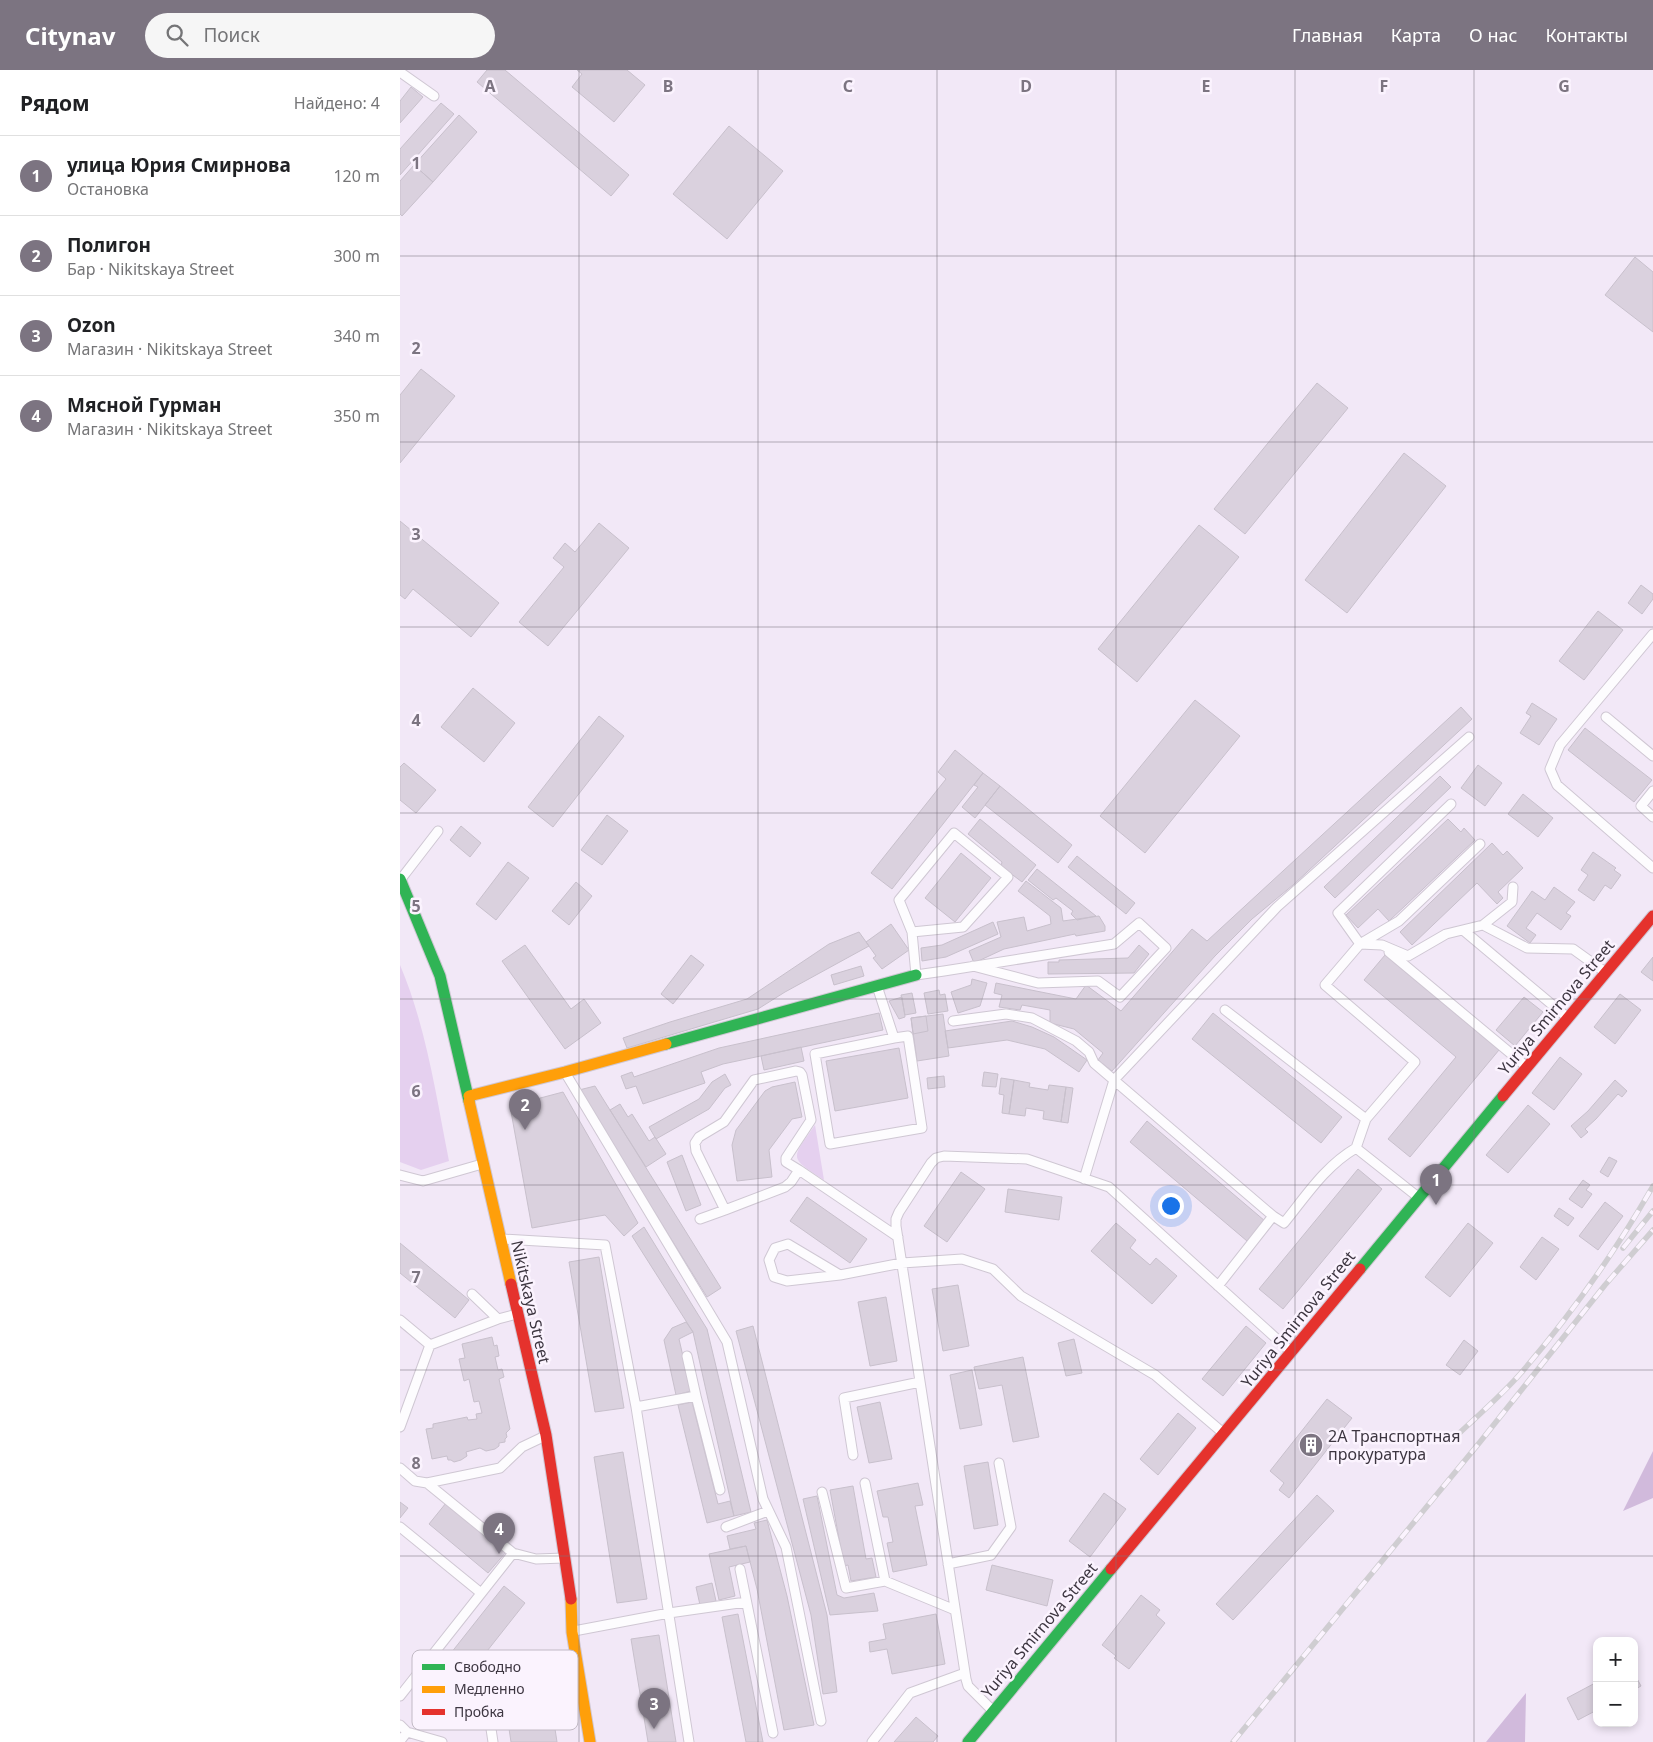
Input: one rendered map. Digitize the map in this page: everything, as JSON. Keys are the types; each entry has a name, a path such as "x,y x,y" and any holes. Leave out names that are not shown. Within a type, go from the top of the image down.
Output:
{"street":[{"name":"Nikitskaya Street","path":"400,879 440,976 469,1096 546,1436 571,1602 575,1650"},
{"name":"Yuriya Smirnova Street","path":"968,1742 1653,916"},
{"path":"469,1096 565,1072 916,975"},
{"name":"Nikitskaya Street","path":"578,1668 590,1742"}],"lane":[{"path":"400,72 434,96"},
{"path":"1653,634 1560,746 1550,770 1557,785 1653,868"},
{"path":"1606,717 1653,756"},
{"path":"1084,1179 1114,1080 1277,907 1469,737"},
{"path":"1653,791 1641,806 1653,817"},
{"path":"1360,944 1338,913 1450,804"},
{"path":"400,879 438,831"},
{"path":"912,932 963,927 1008,877 954,833 899,900 912,932 916,975 973,966 1114,944 1139,923 1166,948 1120,997 1098,981 1038,983 973,966"},
{"path":"953,1021 1006,1014 1032,1018 1076,1041 1089,1052 1094,1063 1273,1216 1284,1223 1330,1167 1342,1156 1356,1148 1366,1119 1415,1062 1325,985 1360,944 1398,921 1480,844"},
{"path":"1360,944 1382,945 1408,956 1446,934 1483,925 1512,902 1513,887"},
{"path":"1483,925 1527,948 1573,949 1606,972"},
{"path":"1463,930 1568,1018"},
{"path":"1382,945 1527,1067"},
{"path":"877,986 894,1038"},
{"path":"1224,1010 1366,1119"},
{"path":"908,1036 922,1128 830,1144 815,1054 894,1038 908,1036"},
{"path":"725,1210 696,1151 694,1143 699,1137 724,1122 754,1080 796,1071 802,1075 811,1120 786,1160 898,1237"},
{"path":"565,1072 727,1342 763,1499 786,1547 821,1721"},
{"path":"1356,1148 1418,1198"},
{"path":"993,1711 968,1686 965,1673 898,1237 896,1219 899,1212 930,1163 936,1158 944,1156 1027,1159 1109,1187 1291,1352"},
{"path":"400,1175 423,1181 484,1164"},
{"path":"700,1219 785,1187 792,1182 799,1170"},
{"path":"1218,1286 1273,1216"},
{"path":"500,1239 605,1245 636,1407 689,1742"},
{"path":"840,1275 788,1244 774,1248 769,1260 774,1277 787,1281 840,1275 902,1263 962,1259 993,1269 1021,1296 1155,1375 1224,1434"},
{"path":"472,1294 498,1319"},
{"path":"400,1427 430,1345 498,1319 518,1314"},
{"path":"400,1320 430,1345"},
{"path":"687,1356 720,1490"},
{"path":"853,1455 844,1398 920,1382"},
{"path":"636,1407 696,1396"},
{"path":"400,1468 415,1481 427,1483 500,1468 522,1447 546,1436"},
{"path":"948,1564 991,1555 1011,1527 999,1462"},
{"path":"427,1483 513,1553 536,1560 565,1558"},
{"path":"865,1483 885,1581"},
{"path":"822,1492 846,1588 885,1581 955,1610"},
{"path":"726,1527 768,1511"},
{"path":"400,1527 481,1593"},
{"path":"436,1650 513,1553"},
{"path":"740,1569 773,1733"},
{"path":"572,1632 669,1613 746,1602"},
{"path":"872,1742 910,1693 965,1673"},
{"path":"400,1696 412,1681"},
{"path":"400,1741 404,1728 442,1742"}],"shaded area":[{"path":"400,965 424,1036 449,1161 421,1170 400,1162"},
{"path":"815,1125 824,1180 804,1166 797,1157 801,1145"},
{"path":"1653,1451 1653,1498 1623,1511"},
{"path":"1526,1693 1525,1742 1486,1742"}],"building":[{"path":"487,70 505,70 629,175 611,196 477,82"},
{"path":"577,70 627,70 645,85 614,122 572,87 582,74"},
{"path":"411,87 423,97 400,123 400,101"},
{"path":"441,103 454,114 400,175 400,149"},
{"path":"459,115 477,132 433,182 414,165"},
{"path":"729,126 783,171 727,239 673,194"},
{"path":"414,165 433,182 402,216 400,214 400,181"},
{"path":"1635,257 1653,272 1653,332 1605,295"},
{"path":"421,369 455,396 400,463 400,395"},
{"path":"1317,383 1348,408 1245,534 1214,509"},
{"path":"1404,453 1446,486 1347,613 1305,580"},
{"path":"400,521 499,603 471,637 413,589 405,599 400,595"},
{"path":"599,523 629,548 548,646 519,622 564,567 553,558 565,543 575,552"},
{"path":"1199,525 1239,557 1137,682 1098,649"},
{"path":"1641,585 1653,594 1653,599 1642,614 1628,603"},
{"path":"1598,611 1623,630 1584,680 1559,661"},
{"path":"473,688 515,723 484,762 441,727"},
{"path":"1195,700 1240,736 1145,853 1100,816"},
{"path":"1532,703 1557,719 1539,745 1520,733 1531,716 1526,713"},
{"path":"1461,707 1472,719 1293,885 1252,919 1215,956 1112,1071 1098,1060 1103,1053 1074,1029 1050,1023 1050,1010 1022,1005 1020,1010 999,1007 1002,995 994,993 996,983 1076,999 1086,985 1121,1011 1192,929 1207,941"},
{"path":"599,716 624,736 553,827 528,807"},
{"path":"1585,728 1652,780 1634,802 1568,750"},
{"path":"955,750 983,773 892,889 871,873 946,779 938,772"},
{"path":"404,763 436,790 416,813 400,800 400,767"},
{"path":"1478,765 1502,783 1485,806 1461,788"},
{"path":"983,773 1000,786 975,818 962,807 978,787 974,785"},
{"path":"1440,776 1451,787 1335,898 1324,887"},
{"path":"1000,786 1072,845 1058,863 985,805"},
{"path":"1523,794 1553,818 1538,837 1508,814"},
{"path":"607,815 628,831 602,865 581,850"},
{"path":"980,819 1036,865 1022,882 1001,866 1002,862 968,834"},
{"path":"1448,819 1461,832 1464,828 1475,840 1389,921 1378,909 1358,928 1346,915"},
{"path":"461,826 481,843 470,857 450,840"},
{"path":"1492,843 1503,855 1507,851 1523,868 1498,892 1503,898 1497,904 1477,883 1412,945 1400,932"},
{"path":"1593,852 1616,868 1614,870 1621,875 1611,889 1605,885 1594,901 1578,890 1588,875 1581,870"},
{"path":"961,853 991,878 955,922 925,898"},
{"path":"1077,856 1135,903 1126,914 1068,867"},
{"path":"508,862 529,878 496,920 476,904"},
{"path":"1037,869 1096,916 1077,920 1071,914 1073,911 1056,898 1053,900 1028,880"},
{"path":"1026,881 1061,908 1063,921 1099,916 1105,926 1105,931 1076,936 1075,934 1004,949 974,963 969,951 1001,937 997,922 1024,917 1027,931 1051,924 1050,916 1018,891"},
{"path":"576,882 592,896 569,925 552,911"},
{"path":"1554,887 1575,902 1566,913 1571,916 1561,930 1537,913 1526,928 1536,935 1530,943 1507,926 1532,891 1545,900"},
{"path":"993,922 998,934 946,957 922,961 921,948 942,945"},
{"path":"891,924 909,950 882,969 873,958 876,956 866,942"},
{"path":"859,932 869,946 758,1009 627,1048 623,1038 747,999 829,944"},
{"path":"525,945 571,1009 584,999 601,1023 565,1049 502,961"},
{"path":"1139,945 1149,954 1134,973 1048,974 1048,962 1128,958"},
{"path":"691,955 704,965 673,1004 661,994"},
{"path":"1385,955 1499,1050 1410,1157 1388,1139 1456,1057 1364,980"},
{"path":"1653,957 1653,981 1641,972"},
{"path":"861,966 864,976 834,985 831,975"},
{"path":"972,979 987,983 980,1006 958,1013 951,992 971,985"},
{"path":"939,990 940,995 945,994 948,1011 928,1014 924,993"},
{"path":"912,993 916,1013 905,1015 901,995"},
{"path":"1620,994 1641,1010 1615,1044 1594,1027"},
{"path":"902,997 905,1017 899,1019 889,1001"},
{"path":"1524,997 1543,1012 1515,1046 1496,1030"},
{"path":"879,1013 883,1030 723,1064 701,1072 705,1083 643,1104 636,1086 626,1089 621,1076 632,1072 634,1077 719,1048"},
{"path":"1213,1013 1342,1117 1321,1143 1192,1039"},
{"path":"943,1014 949,1056 917,1061 911,1018"},
{"path":"926,1016 928,1031 913,1034 911,1018"},
{"path":"1012,1021 1032,1027 1054,1037 1087,1060 1079,1072 1045,1049 1007,1040 948,1048 945,1031"},
{"path":"801,1047 804,1061 764,1070 761,1056"},
{"path":"899,1048 908,1098 835,1111 826,1061"},
{"path":"1560,1057 1582,1074 1554,1110 1532,1093"},
{"path":"984,1072 998,1074 996,1087 982,1086"},
{"path":"725,1074 731,1085 725,1088 709,1109 656,1139 649,1127 699,1099 712,1082"},
{"path":"944,1076 945,1087 928,1089 927,1078"},
{"path":"1001,1078 1014,1080 1009,1114 1002,1113 1004,1095 999,1094"},
{"path":"1014,1080 1030,1083 1029,1087 1048,1090 1049,1085 1066,1087 1061,1122 1043,1119 1044,1111 1026,1108 1025,1116 1009,1114"},
{"path":"1615,1080 1627,1091 1622,1097 1618,1094 1585,1129 1588,1132 1581,1138 1571,1126 1588,1111"},
{"path":"795,1082 802,1117 792,1119 769,1150 772,1177 737,1181 732,1145 736,1130 765,1091 772,1087"},
{"path":"595,1086 721,1288 707,1297 579,1090"},
{"path":"1066,1087 1073,1088 1068,1123 1061,1122"},
{"path":"563,1092 638,1223 624,1236 605,1215 532,1228 510,1106"},
{"path":"620,1104 628,1117 632,1114 649,1141 655,1137 666,1154 646,1167 610,1110"},
{"path":"1528,1105 1550,1124 1508,1173 1486,1155"},
{"path":"1147,1121 1265,1221 1247,1241 1130,1142"},
{"path":"682,1155 701,1205 686,1211 667,1162"},
{"path":"1609,1157 1617,1161 1608,1177 1600,1172"},
{"path":"1358,1169 1382,1189 1283,1309 1259,1289"},
{"path":"961,1172 985,1189 947,1242 924,1226"},
{"path":"1583,1180 1590,1185 1586,1190 1592,1194 1582,1208 1569,1199"},
{"path":"1008,1189 1062,1197 1059,1220 1005,1212"},
{"path":"807,1197 867,1239 850,1263 790,1221"},
{"path":"1605,1202 1623,1216 1598,1250 1579,1236"},
{"path":"1559,1208 1574,1218 1568,1226 1554,1216"},
{"path":"1116,1223 1136,1240 1130,1248 1150,1265 1156,1258 1177,1276 1152,1304 1091,1251"},
{"path":"1468,1223 1493,1243 1450,1297 1425,1277"},
{"path":"644,1227 707,1329 751,1512 734,1516 693,1332 632,1236"},
{"path":"1542,1237 1559,1249 1536,1280 1520,1267"},
{"path":"400,1243 469,1300 455,1318 400,1273"},
{"path":"599,1257 624,1408 595,1412 569,1262"},
{"path":"958,1285 969,1346 943,1351 932,1289"},
{"path":"886,1297 897,1361 870,1366 858,1302"},
{"path":"686,1322 693,1332 679,1339 691,1391 676,1395 664,1340 672,1328"},
{"path":"753,1326 827,1615 837,1692 823,1694 811,1615 736,1331"},
{"path":"1246,1326 1266,1343 1223,1396 1202,1379"},
{"path":"492,1337 494,1346 497,1345 499,1356 495,1357 498,1370 502,1369 504,1377 499,1379 510,1429 506,1433 505,1442 499,1443 499,1446 495,1449 486,1451 480,1448 466,1452 467,1456 454,1462 448,1460 447,1456 432,1459 426,1429 433,1428 433,1424 467,1417 468,1420 477,1419 476,1414 482,1413 479,1401 474,1402 469,1379 464,1381 459,1359 465,1358 462,1344"},
{"path":"1074,1339 1082,1373 1066,1376 1058,1343"},
{"path":"1464,1340 1478,1351 1460,1375 1446,1365"},
{"path":"1023,1357 1039,1437 1013,1442 1002,1385 979,1389 974,1367"},
{"path":"972,1370 982,1425 960,1429 950,1375"},
{"name":"2А Транспортная прокуратура","path":"1327,1399 1352,1418 1289,1498 1279,1490 1284,1483 1270,1471"},
{"path":"692,1402 718,1504 730,1501 734,1516 707,1523 678,1405"},
{"path":"880,1402 892,1459 869,1463 857,1407"},
{"path":"1178,1413 1196,1428 1158,1475 1140,1459"},
{"path":"623,1452 647,1599 617,1603 594,1457"},
{"path":"988,1462 998,1525 974,1529 964,1466"},
{"path":"918,1483 923,1505 915,1506 927,1565 893,1572 887,1543 893,1542 888,1517 883,1517 877,1491"},
{"path":"853,1486 866,1559 872,1558 876,1577 851,1581 848,1565 844,1566 830,1490"},
{"path":"1104,1493 1126,1509 1090,1557 1069,1541"},
{"path":"1317,1495 1334,1511 1233,1620 1216,1604"},
{"path":"817,1496 837,1595 844,1598 874,1593 878,1611 830,1615 803,1499"},
{"path":"400,1502 408,1508 400,1518"},
{"path":"446,1503 506,1552 488,1573 429,1524"},
{"path":"767,1520 787,1596 814,1725 784,1730 757,1589 746,1546 730,1549 727,1536 756,1529 754,1523"},
{"path":"746,1546 750,1562 729,1567 735,1596 719,1600 709,1554"},
{"path":"992,1565 1053,1580 1047,1606 986,1590"},
{"path":"712,1583 716,1601 700,1605 696,1587"},
{"path":"504,1586 525,1603 488,1650 453,1650"},
{"path":"1141,1595 1160,1610 1156,1615 1165,1623 1129,1669 1114,1658 1116,1656 1102,1645"},
{"path":"738,1614 763,1742 746,1742 722,1617"},
{"path":"936,1614 945,1664 892,1674 887,1649 870,1652 869,1642 886,1639 883,1624"},
{"path":"659,1635 676,1742 648,1742 631,1639"},
{"path":"1593,1684 1593,1712 1578,1720 1567,1698"},
{"path":"916,1717 938,1736 933,1742 894,1742"},
{"path":"509,1730 555,1730 557,1742 511,1742"}],"railway":[{"path":"1452,1440 1513,1382 1557,1329 1608,1259 1653,1186"},
{"path":"1623,1248 1653,1211"},
{"path":"1233,1742 1480,1442 1605,1285 1653,1230"}],"traffic: fast":[{"path":"400,879 440,976 469,1101"},
{"path":"666,1044 916,975"},
{"path":"1360,1269 1503,1096"},
{"path":"968,1742 1111,1569"}],"traffic: slow":[{"path":"469,1096 666,1044"},
{"path":"469,1101 511,1284"},
{"path":"571,1599 572,1632 575,1650"},
{"path":"578,1669 590,1742"}],"traffic: jam":[{"path":"1503,1096 1653,916"},
{"path":"1111,1569 1360,1269"},
{"path":"511,1284 546,1435 571,1599"}],"place":[{"name":"Полигон","path":"525,1130"},
{"name":"улица Юрия Смирнова","path":"1436,1205"},
{"name":"2А Транспортная прокуратура","path":"1311,1445"},
{"name":"Мясной Гурман","path":"499,1554"},
{"name":"Ozon","path":"654,1729"}]}
